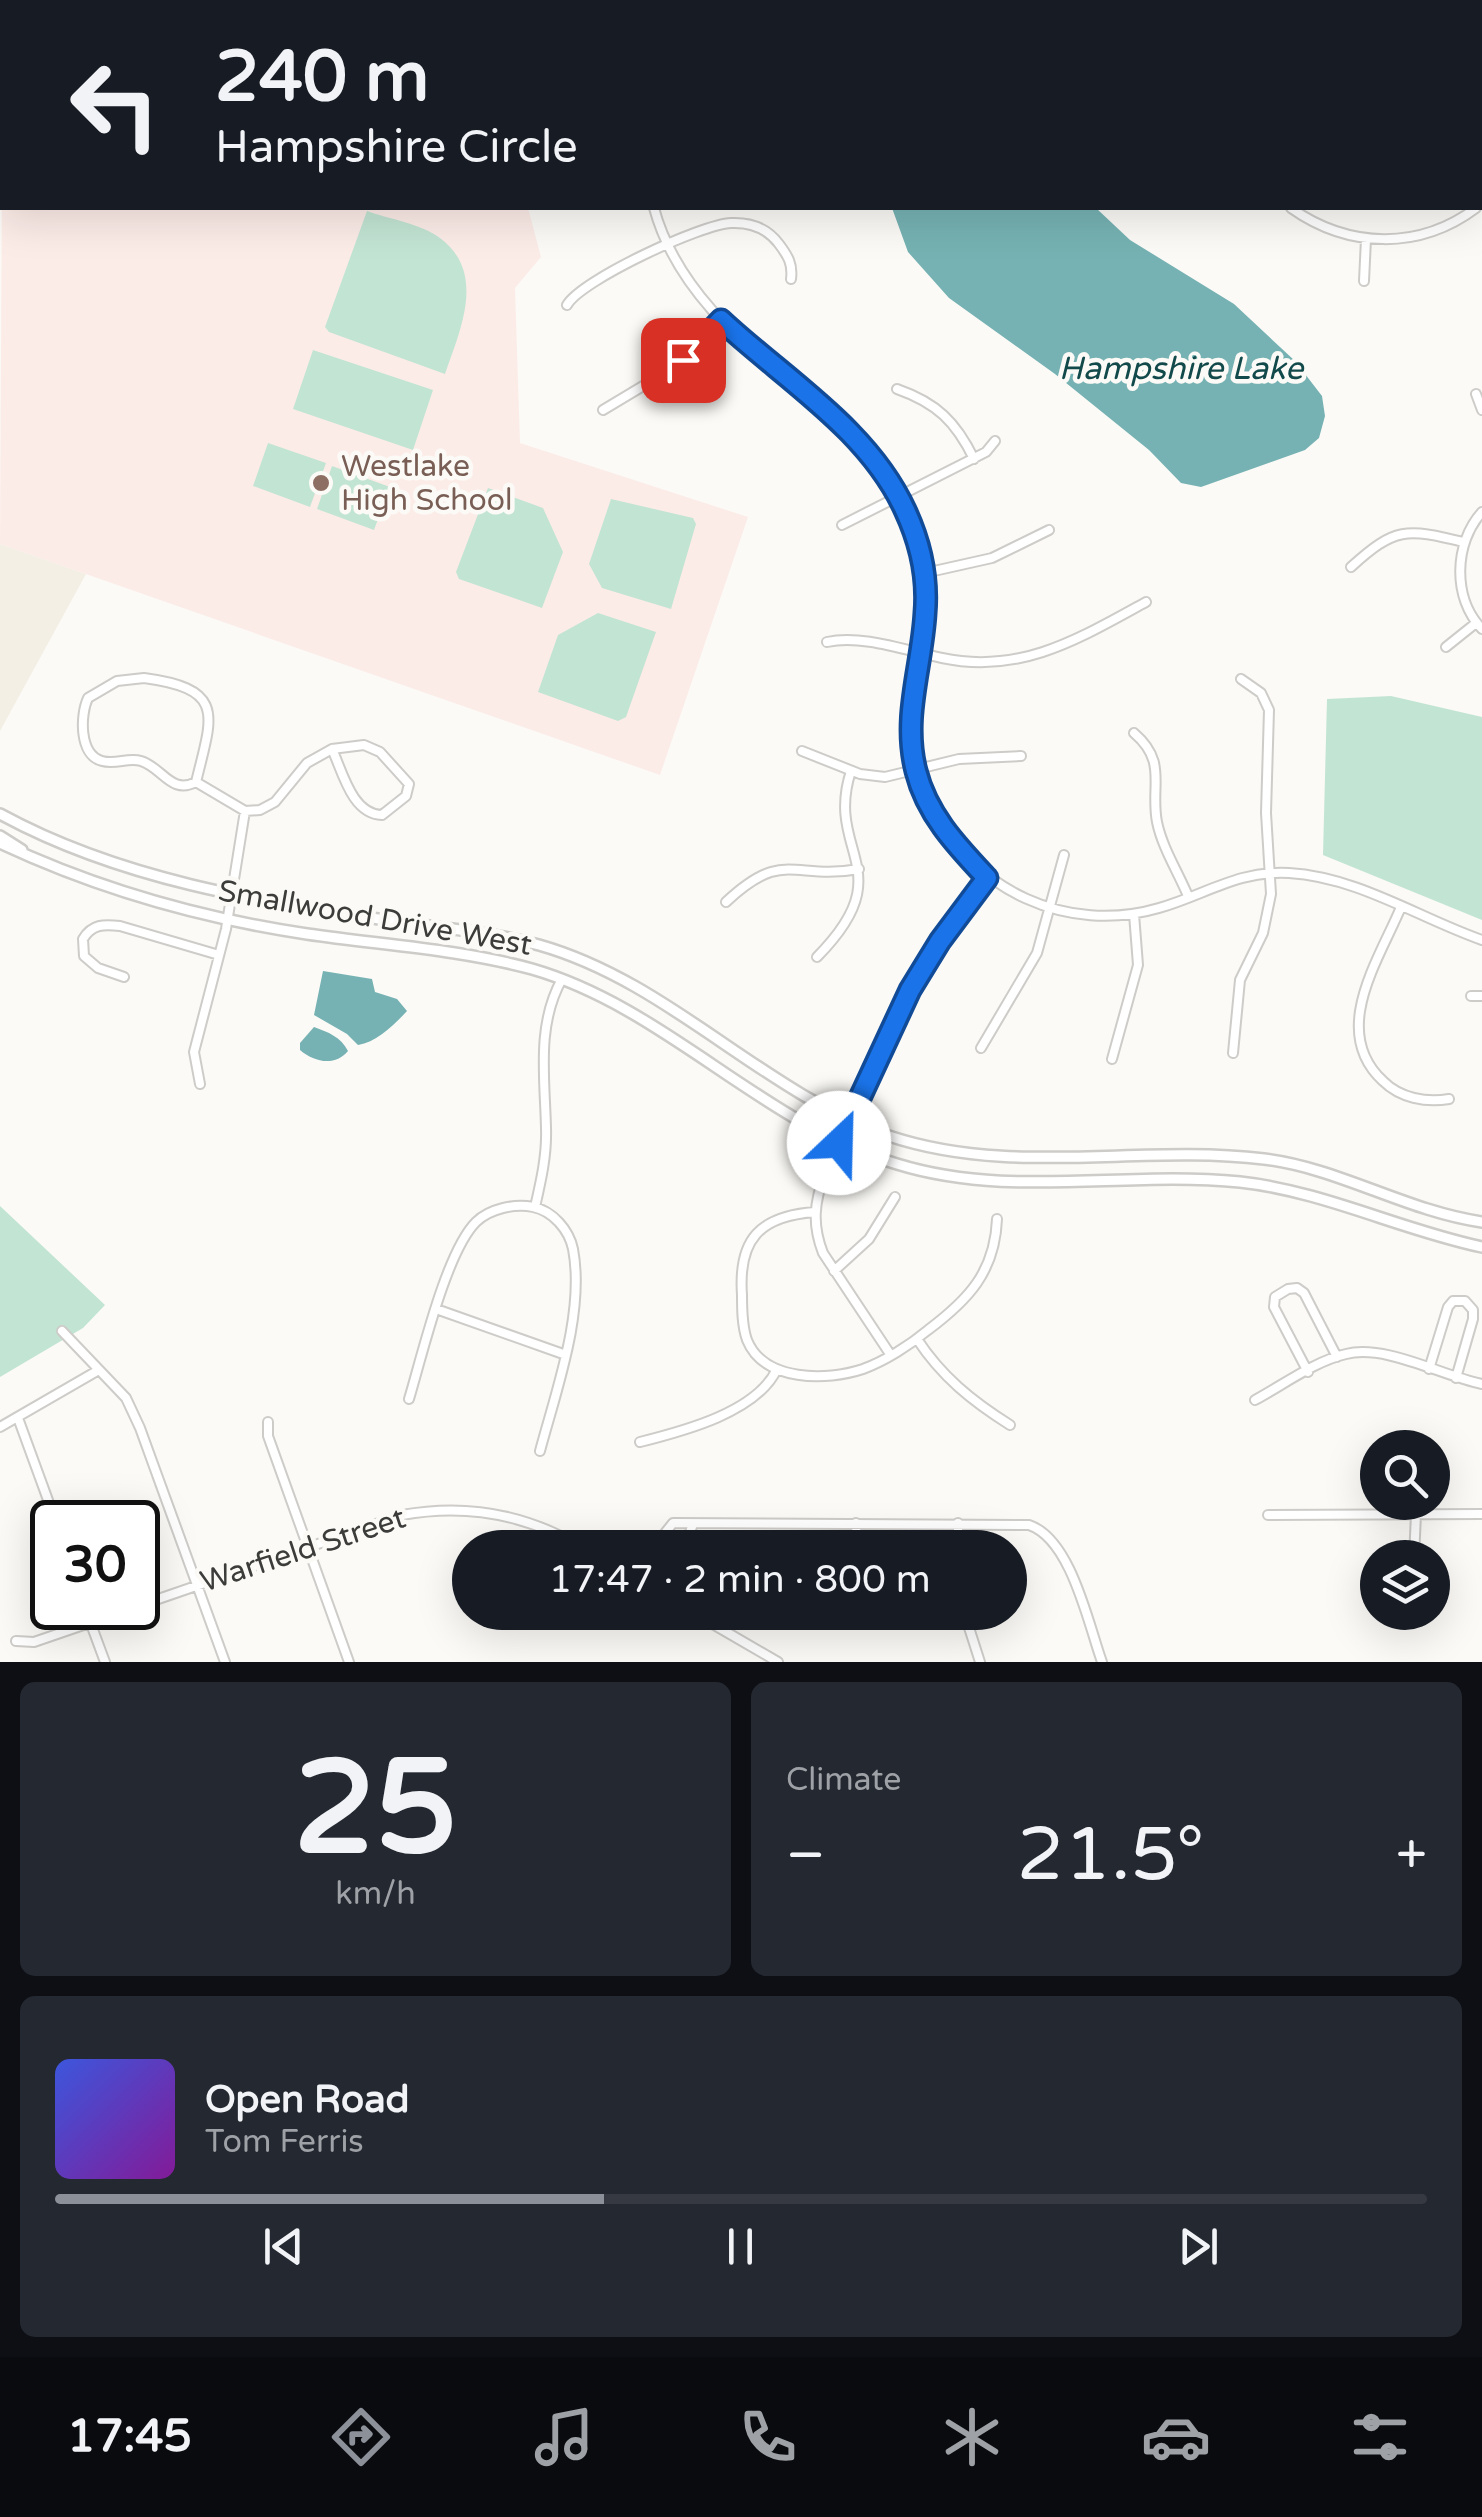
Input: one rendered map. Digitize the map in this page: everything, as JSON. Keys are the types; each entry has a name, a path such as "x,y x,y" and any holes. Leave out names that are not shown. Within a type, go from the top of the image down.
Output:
{"street":[{"path":"655,210 667,246 690,284 721,320 863,447 898,496 915,535 925,573 926,612 911,720 916,771 928,804 944,830 987,878 1051,909 1087,915 1134,914 1227,881 1271,873 1305,874 1336,881 1482,940"},
{"path":"1295,210 1326,228 1366,239 1391,240 1423,236 1473,210"},
{"path":"567,305 574,294 590,283 718,225 752,225 766,230 792,264 792,279"},
{"path":"1364,281 1366,239"},
{"path":"603,410 673,368 721,320"},
{"path":"898,389 925,400 947,416 960,431 974,459"},
{"path":"1476,394 1482,410"},
{"path":"842,525 974,459 995,441"},
{"path":"1446,646 1479,626 1462,587 1460,564 1464,542 1482,512"},
{"path":"925,573 992,558 1050,530"},
{"path":"1351,567 1380,542 1398,534 1429,534 1464,542"},
{"path":"827,642 866,643 978,662 1039,654 1086,636 1146,602"},
{"path":"196,782 210,718 203,698 144,678 118,681 88,698 83,721 92,754 103,762 139,760 177,786 196,782 244,810 270,806 298,771 332,749 356,744 376,748 407,780 406,796 382,816 364,811 332,749"},
{"path":"1233,1054 1238,988 1244,965 1267,920 1271,873 1266,824 1268,710 1261,693 1241,679"},
{"path":"1134,733 1153,757 1158,784 1157,823 1188,896"},
{"path":"802,751 851,772 885,777 959,759 1021,756"},
{"path":"817,957 853,912 860,888 844,799 851,772"},
{"path":"200,1084 194,1052 227,920 244,810"},
{"name":"Smallwood Drive West","path":"0,814 122,867 232,895 504,938 556,951 655,997 769,1075 850,1120 924,1145 998,1158 1197,1156 1286,1162 1418,1206 1482,1222"},
{"path":"0,836 27,856 39,834"},
{"name":"Smallwood Drive West","path":"0,843 134,897 227,920 488,959 562,979 646,1021 781,1111 839,1143 906,1167 994,1183 1245,1182 1316,1198 1434,1238 1482,1248"},
{"path":"981,1048 1030,968 1051,909 1064,855"},
{"path":"726,902 753,879 777,868 828,873 858,870"},
{"path":"890,1354 818,1243 815,1212 821,1184 910,990 940,941 987,878"},
{"path":"1402,907 1360,1006 1359,1040 1368,1064 1389,1087 1417,1098 1449,1099"},
{"path":"1112,1059 1138,965 1134,914"},
{"path":"124,977 92,965 84,956 84,939 92,928 120,926 218,956"},
{"path":"535,1207 546,1140 543,1050 553,1000 562,979"},
{"path":"1471,996 1482,996"},
{"path":"834,1271 869,1239 895,1197"},
{"path":"410,1399 436,1308 464,1242 478,1220 507,1208 535,1207 564,1227 572,1249 573,1303 566,1355 540,1451"},
{"path":"815,1212 776,1219 757,1233 744,1251 741,1268 746,1334 756,1353 776,1369 804,1375 870,1366 917,1339 965,1302 981,1282 993,1254 997,1219"},
{"path":"1308,1372 1274,1307 1279,1294 1293,1288 1301,1290 1337,1357"},
{"path":"1430,1369 1448,1307 1454,1301 1464,1301 1474,1310 1456,1378"},
{"path":"436,1308 566,1355"},
{"path":"62,1331 126,1398 225,1662"},
{"path":"917,1339 958,1389 1010,1425"},
{"path":"1255,1400 1337,1357 1369,1353 1482,1384"},
{"path":"640,1442 686,1430 754,1398 766,1389 776,1369"},
{"path":"0,1427 97,1371"},
{"path":"18,1418 48,1500"},
{"path":"268,1422 268,1436 349,1662"},
{"name":"Warfield Street","path":"160,1598 402,1515 468,1509 513,1516 548,1530"},
{"path":"1268,1514 1360,1514"},
{"path":"1450,1514 1482,1514"},
{"path":"667,1530 673,1523 1030,1525 1059,1546 1102,1662"},
{"path":"856,1523 856,1530"},
{"path":"958,1523 958,1530"},
{"path":"692,1530 694,1524"},
{"name":"Warfield Street","path":"16,1641 34,1642 68,1630"},
{"path":"93,1630 105,1662"},
{"path":"723,1630 778,1662"},
{"path":"970,1630 980,1662"}],"shaded area":[{"name":"Westlake High School","path":"2,210 529,210 541,257 515,288 520,443 748,517 660,775 0,544"},
{"path":"0,544 86,574 0,731"}],"green space":[{"path":"367,211 433,233 454,252 463,268 466,303 445,374 329,332 325,327"},
{"path":"313,350 433,390 413,450 293,409"},
{"path":"268,443 326,463 310,507 253,486"},
{"path":"332,466 390,487 374,530 317,509"},
{"path":"488,488 543,508 563,552 542,608 459,579 456,572"},
{"path":"611,499 693,518 696,524 671,609 602,588 589,564"},
{"path":"598,613 656,632 626,717 618,721 538,692 558,635"},
{"path":"1391,696 1482,717 1482,920 1323,855 1327,699"},
{"path":"0,1206 105,1305 83,1328 0,1377"}],"water":[{"name":"Hampshire Lake","path":"893,210 1098,210 1130,240 1234,304 1295,361 1322,396 1325,416 1319,438 1305,450 1201,487 1181,483 1149,450 1055,374 949,298 908,252"},
{"path":"323,971 372,979 375,992 397,999 407,1011 378,1037 358,1045 314,1015"},
{"path":"314,1027 338,1039 348,1051 331,1061 318,1060 300,1050 300,1043"}],"place":[{"name":"Westlake High School","path":"321,483"}],"route":[{"path":"683,360 721,320 863,447 898,496 915,535 926,588 911,709 916,771 928,804 944,830 987,878 940,941 910,990 839,1143"}]}
